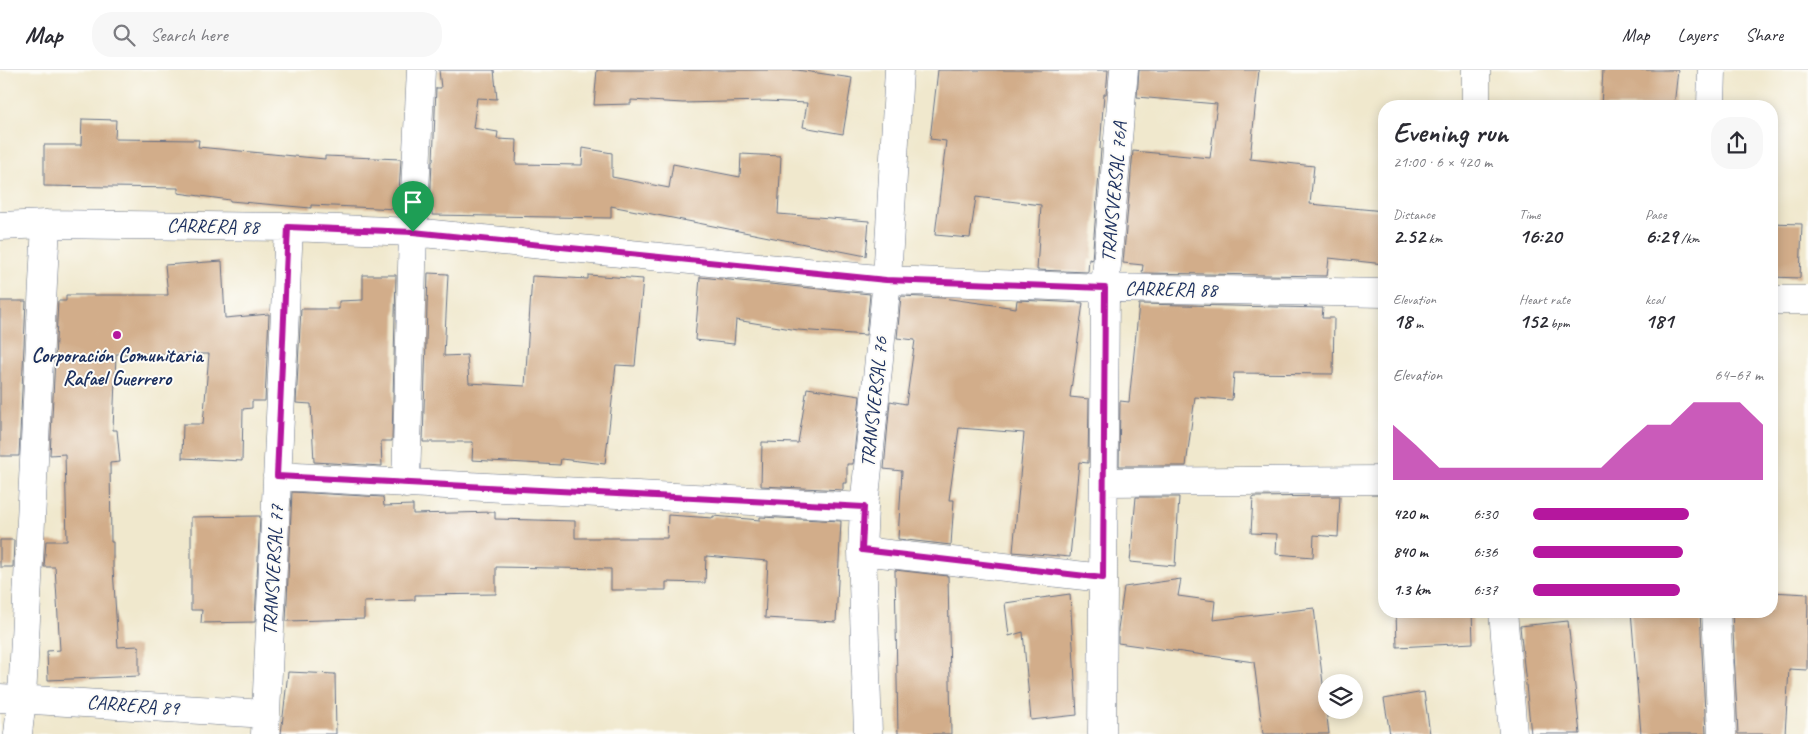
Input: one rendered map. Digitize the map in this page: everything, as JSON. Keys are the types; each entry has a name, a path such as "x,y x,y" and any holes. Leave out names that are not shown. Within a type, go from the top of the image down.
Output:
{"street":[{"path":"406,484 413,232 422,70"},
{"name":"TRANSVERSAL 76","path":"868,734 862,550 864,507 886,280 899,70"},
{"name":"TRANSVERSAL 76A","path":"1102,734 1105,288 1124,70"},
{"path":"1476,70 1476,100"},
{"path":"1711,100 1712,70"},
{"path":"18,734 11,698 46,224"},
{"name":"CARRERA 88","path":"0,226 46,224 288,227 413,232 886,280 1105,288 1378,293"},
{"name":"TRANSVERSAL 77","path":"265,724 288,227"},
{"path":"1778,300 1808,300"},
{"path":"277,476 864,507"},
{"path":"1104,482 1378,480"},
{"path":"862,550 1103,578"},
{"path":"1504,618 1513,734"},
{"path":"1716,618 1722,734"},
{"name":"CARRERA 89","path":"11,698 265,724"}],"building":[{"path":"439,70 494,70 497,99 477,98 473,128 498,132 497,139 517,140 516,164 582,165 583,148 612,153 612,177 669,188 673,164 740,177 741,154 781,156 778,214 869,221 866,256 611,206 611,218 432,215 432,210 430,210 436,88 441,88"},
{"path":"597,70 797,70 852,78 843,134 803,127 807,103 766,101 683,103 631,100 631,104 594,105"},
{"path":"938,70 1108,70 1106,94 1104,94 1092,260 1089,259 1088,272 1037,270 1041,205 976,197 970,238 935,235 946,141 930,139"},
{"path":"1139,70 1259,70 1250,159 1314,166 1310,204 1378,210 1378,263 1329,258 1327,276 1142,273 1143,265 1123,263 1133,151 1210,158 1217,104 1137,97"},
{"path":"1603,70 1678,70 1675,100 1601,100"},
{"path":"82,119 116,120 115,139 199,140 198,147 325,159 325,156 401,159 398,209 311,205 311,208 230,201 178,193 178,188 44,186 44,145 81,145"},
{"path":"1778,223 1802,224 1800,278 1778,277"},
{"path":"222,261 225,318 269,314 265,401 252,401 252,408 243,409 242,461 182,458 183,424 203,424 209,354 116,354 113,430 117,430 120,462 110,463 111,542 113,542 118,647 139,646 139,676 48,680 47,651 60,650 55,567 44,567 46,541 67,541 65,454 50,455 58,301 66,301 66,295 168,295 165,265"},
{"path":"428,273 448,274 444,356 467,355 469,383 525,386 532,276 588,279 588,275 643,279 635,366 616,365 605,464 561,459 560,465 472,460 473,442 423,442"},
{"path":"363,275 396,275 392,441 381,441 382,466 314,462 311,404 296,403 301,309 339,309 339,301 363,300"},
{"path":"700,277 870,294 866,335 798,330 736,320 734,344 695,340"},
{"path":"901,296 943,298 1016,308 1017,300 1083,303 1070,397 1089,399 1088,463 1079,462 1070,557 1013,552 1024,433 959,428 949,500 954,500 951,545 898,539 902,471 884,469 890,401 906,404 915,340 897,338"},
{"path":"0,301 26,301 19,456 0,456"},
{"path":"1139,304 1323,308 1322,318 1334,318 1333,374 1234,373 1232,400 1195,397 1186,466 1119,466 1120,401 1129,402"},
{"path":"807,388 860,396 853,464 847,464 847,483 843,483 843,490 761,486 762,442 798,443"},
{"path":"292,492 383,497 384,506 413,505 413,514 495,512 495,519 575,521 575,538 667,538 668,515 760,520 760,517 841,521 836,622 765,618 768,561 706,556 705,583 666,582 666,590 611,590 611,569 496,567 496,594 415,595 415,600 364,602 364,619 286,621"},
{"path":"1340,496 1338,537 1314,535 1313,557 1276,554 1277,534 1251,533 1253,497"},
{"path":"1136,497 1179,497 1175,566 1130,562"},
{"path":"260,516 255,622 201,623 202,610 191,610 191,517"},
{"path":"0,540 14,540 13,567 0,567"},
{"path":"895,570 948,576 951,734 898,734"},
{"path":"1181,579 1178,596 1215,601 1213,620 1314,608 1322,674 1318,674 1318,719 1327,719 1329,734 1263,734 1254,662 1118,643 1124,587"},
{"path":"1778,592 1808,594 1807,670 1789,669 1785,734 1738,734 1732,618 1778,618"},
{"path":"1070,594 1077,715 1031,720 1023,632 1009,636 1005,603"},
{"path":"1396,618 1472,618 1473,643 1397,647"},
{"path":"1632,618 1700,618 1706,734 1641,734"},
{"path":"1568,621 1580,734 1531,734 1520,626"},
{"path":"288,672 335,674 336,734 281,734"},
{"path":"1424,692 1430,734 1390,734 1384,699"}],"place":[{"name":"Corporación Comunitaria Rafael Guerrero","path":"117,335"}],"route":[{"path":"288,227 413,232 886,280 1105,288 1103,578 862,550 864,507 277,476 288,227"}]}
